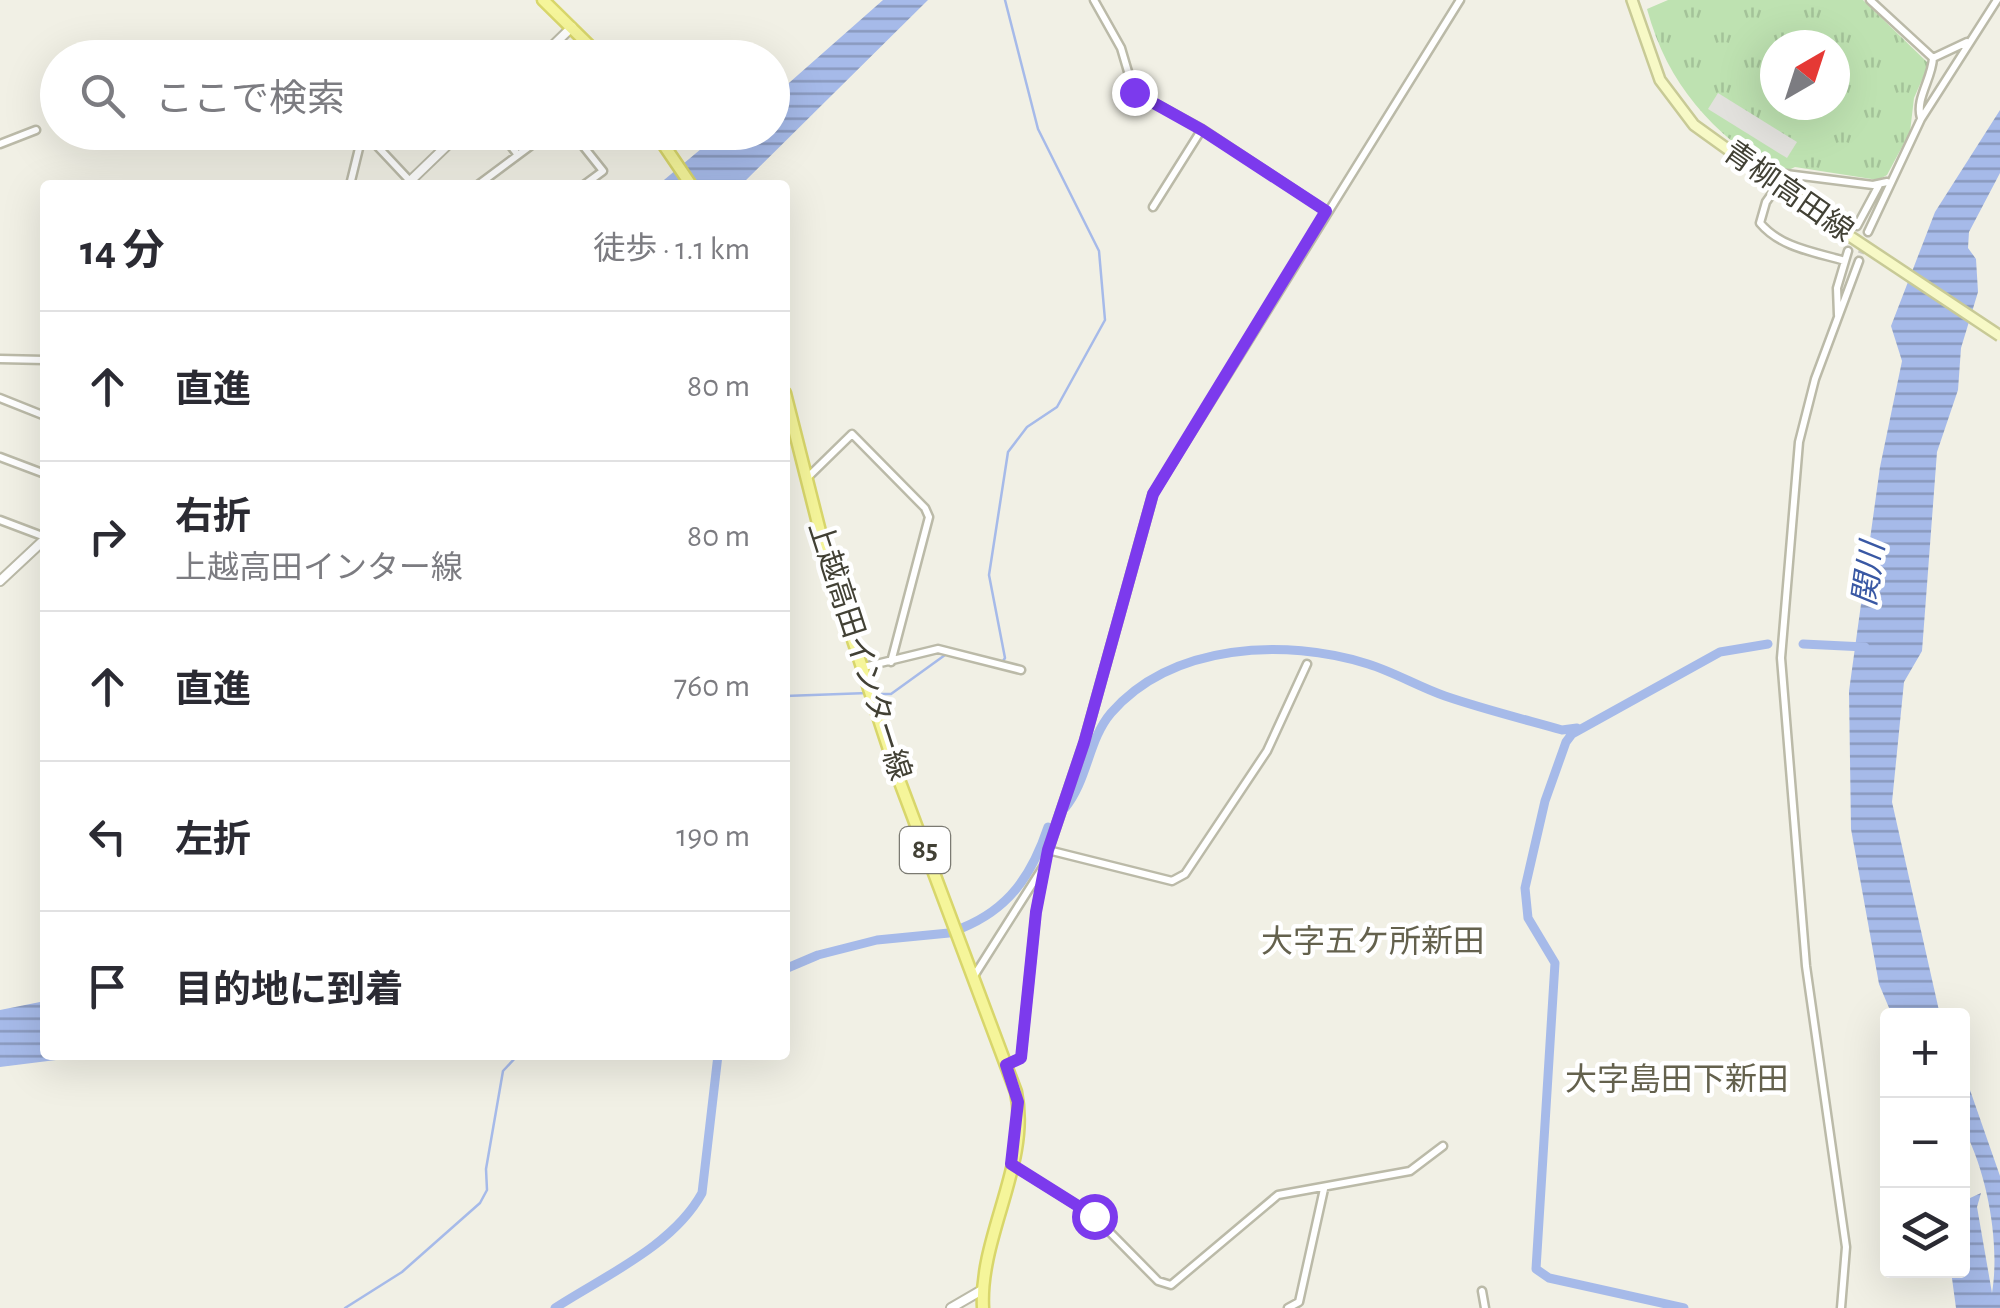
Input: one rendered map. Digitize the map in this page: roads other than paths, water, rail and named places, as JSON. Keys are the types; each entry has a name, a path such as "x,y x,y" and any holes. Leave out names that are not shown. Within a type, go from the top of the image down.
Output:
{"main road":[{"path":"543,0 585,40"},
{"name":"青柳高田線","path":"1632,0 1660,80 1694,125 2000,336"},
{"path":"667,150 688,180"},
{"name":"上越高田インター線","path":"790,415 805,480 898,777 1018,1102 1011,1164 982,1290 983,1308"}],"street":[{"path":"1094,0 1121,48 1134,92 1202,130 1326,211"},
{"path":"1006,1065 1021,1058 1048,850 1084,743 1153,494 1460,0"},
{"path":"1870,0 1933,58"},
{"path":"1857,226 1967,42 1997,0"},
{"path":"559,40 572,27"},
{"path":"1933,58 1967,42"},
{"path":"1921,119 1918,103 1929,83 1933,58"},
{"path":"0,144 36,130"},
{"path":"1153,207 1202,130"},
{"path":"351,180 359,150"},
{"path":"379,150 405,180"},
{"path":"411,180 443,150"},
{"path":"514,150 518,156"},
{"path":"485,180 526,150"},
{"path":"586,150 603,171 591,180"},
{"path":"1845,262 1768,233 1760,223 1761,214 1786,174 1883,183"},
{"path":"1868,232 1883,183"},
{"path":"1838,317 1837,288 1848,252"},
{"path":"1840,1308 1846,1246 1844,1213 1806,966 1782,658 1794,468 1815,379 1858,260"},
{"path":"0,359 40,360"},
{"path":"0,398 40,414"},
{"path":"805,480 852,434 926,508 930,517 891,662"},
{"path":"0,457 40,472"},
{"path":"0,520 40,536"},
{"path":"0,581 40,543"},
{"path":"864,667 938,649 1021,670"},
{"path":"1048,850 1172,881 1185,874 1266,751 1307,664"},
{"path":"972,980 1046,863"},
{"path":"1011,1164 1094,1216 1164,1284 1178,1282 1278,1195 1410,1171 1443,1146"},
{"path":"1288,1308 1299,1302 1324,1189"},
{"path":"950,1308 982,1290"},
{"path":"1482,1291 1485,1308"}],"water":[{"path":"883,0 928,0 790,137 790,82"},
{"name":"関川","path":"2000,110 2000,173 1969,232 1968,248 1976,259 1978,292 1961,348 1958,390 1937,452 1922,651 1904,682 1892,802 1938,1008 1889,1008 1879,984 1851,829 1849,691 1880,467 1902,361 1891,326 1935,212"},
{"path":"700,150 776,150 746,180 664,180"},
{"path":"40,1002 40,1060 56,1060 0,1067 0,1010"},
{"path":"1970,1090 2000,1176 2000,1308 1956,1308 1952,1278 1970,1278 1970,1198 1981,1193 1977,1207 1992,1293 1994,1274 1986,1190 1970,1142"}],"waterway":[{"path":"1001,664 1005,658 989,575 1008,452 1027,427 1057,407 1105,320 1099,251 1038,129 1005,0"},
{"path":"1684,1308 1549,1278 1536,1269 1555,963 1528,918 1525,888 1545,801 1572,734 1720,652 1768,644"},
{"path":"1803,644 1865,647"},
{"path":"1065,808 1079,785 1097,735 1111,713 1136,690 1165,672 1231,652 1301,651 1336,656 1378,667 1474,705 1562,730 1577,728"},
{"path":"876,694 891,694 945,655"},
{"path":"790,696 868,693"},
{"path":"962,928 993,911 1017,888 1048,827"},
{"path":"790,967 818,955 877,940 949,933"},
{"path":"345,1308 402,1272 480,1203 487,1190 486,1169 503,1071 513,1060"},
{"path":"555,1308 656,1244 674,1229 702,1193 717,1060"}],"tunnel":[{"path":"1858,262 1868,232"}],"district":[{"name":"大字五ケ所新田","path":"1373,942"},
{"name":"大字島田下新田","path":"1677,1080"}]}
